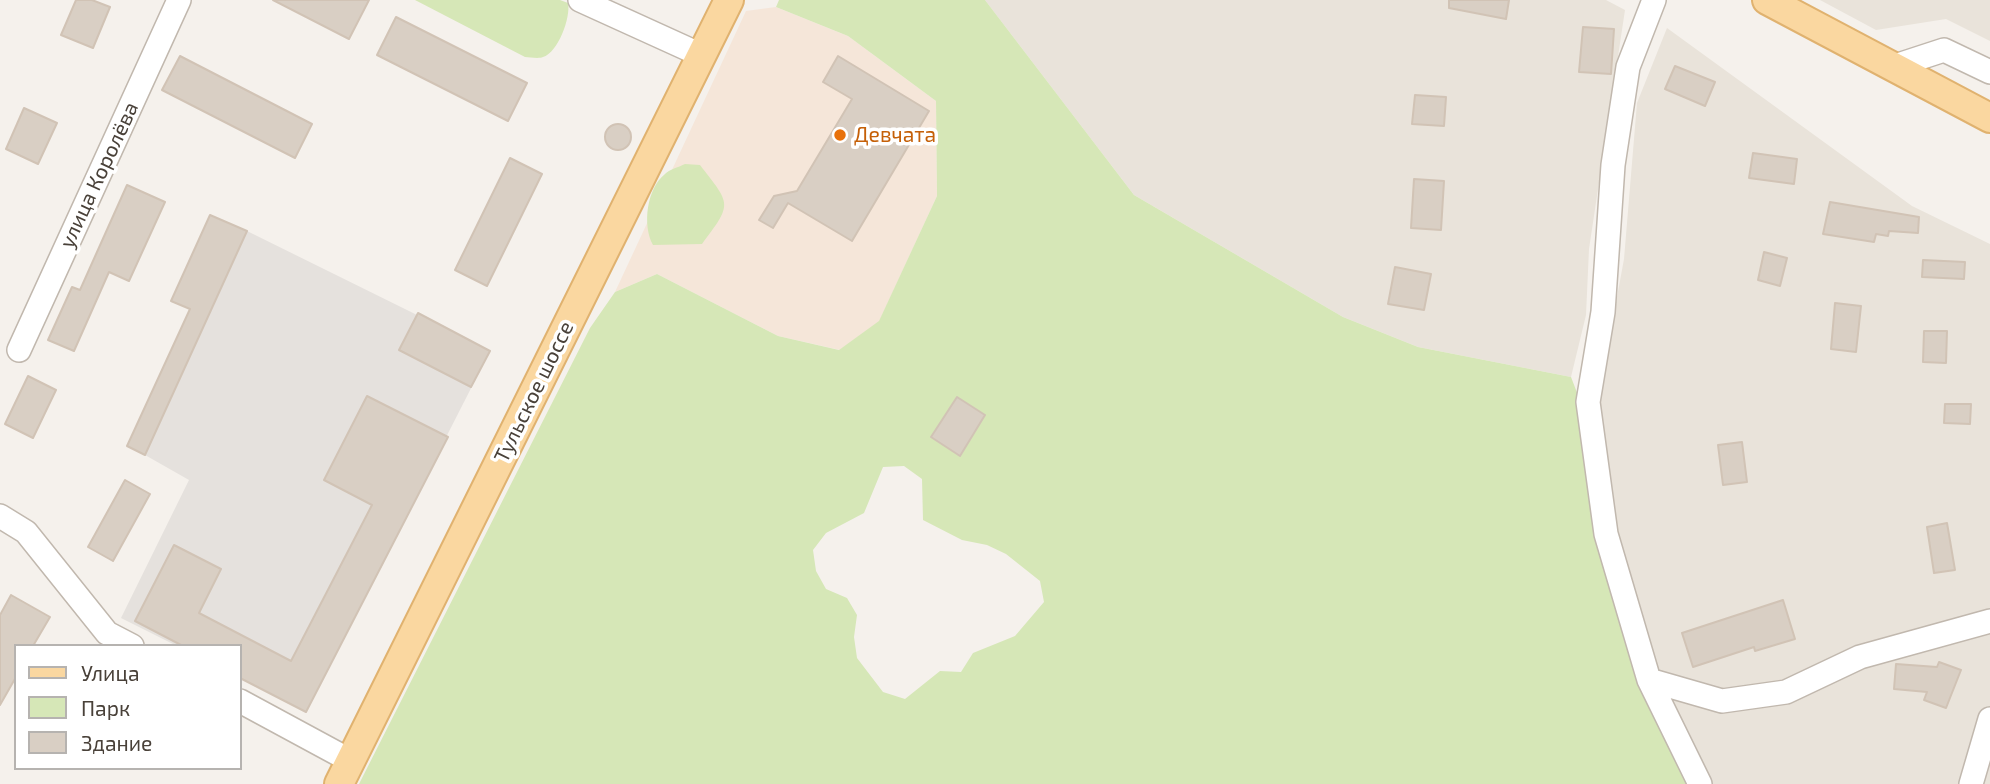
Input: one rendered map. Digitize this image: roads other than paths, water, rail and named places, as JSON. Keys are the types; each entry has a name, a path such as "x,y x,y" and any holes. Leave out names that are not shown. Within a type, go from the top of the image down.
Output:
{"main road":[{"name":"Тульское шоссе","path":"345,773 729,0"},
{"path":"1767,0 1990,118"}],"street":[{"name":"улица Королёва","path":"19,349 179,0"},
{"path":"579,0 701,55"},
{"path":"1654,0 1626,79 1613,165 1603,312 1588,402 1606,534 1649,680 1700,784"},
{"path":"1892,67 1944,50 1990,72"},
{"path":"0,516 26,531 107,633 128,644"},
{"path":"1649,680 1722,701 1786,692 1860,657 1990,621"},
{"path":"242,702 345,773"},
{"path":"1971,784 1990,719"}],"place":[{"name":"Девчата","path":"840,135"}]}
